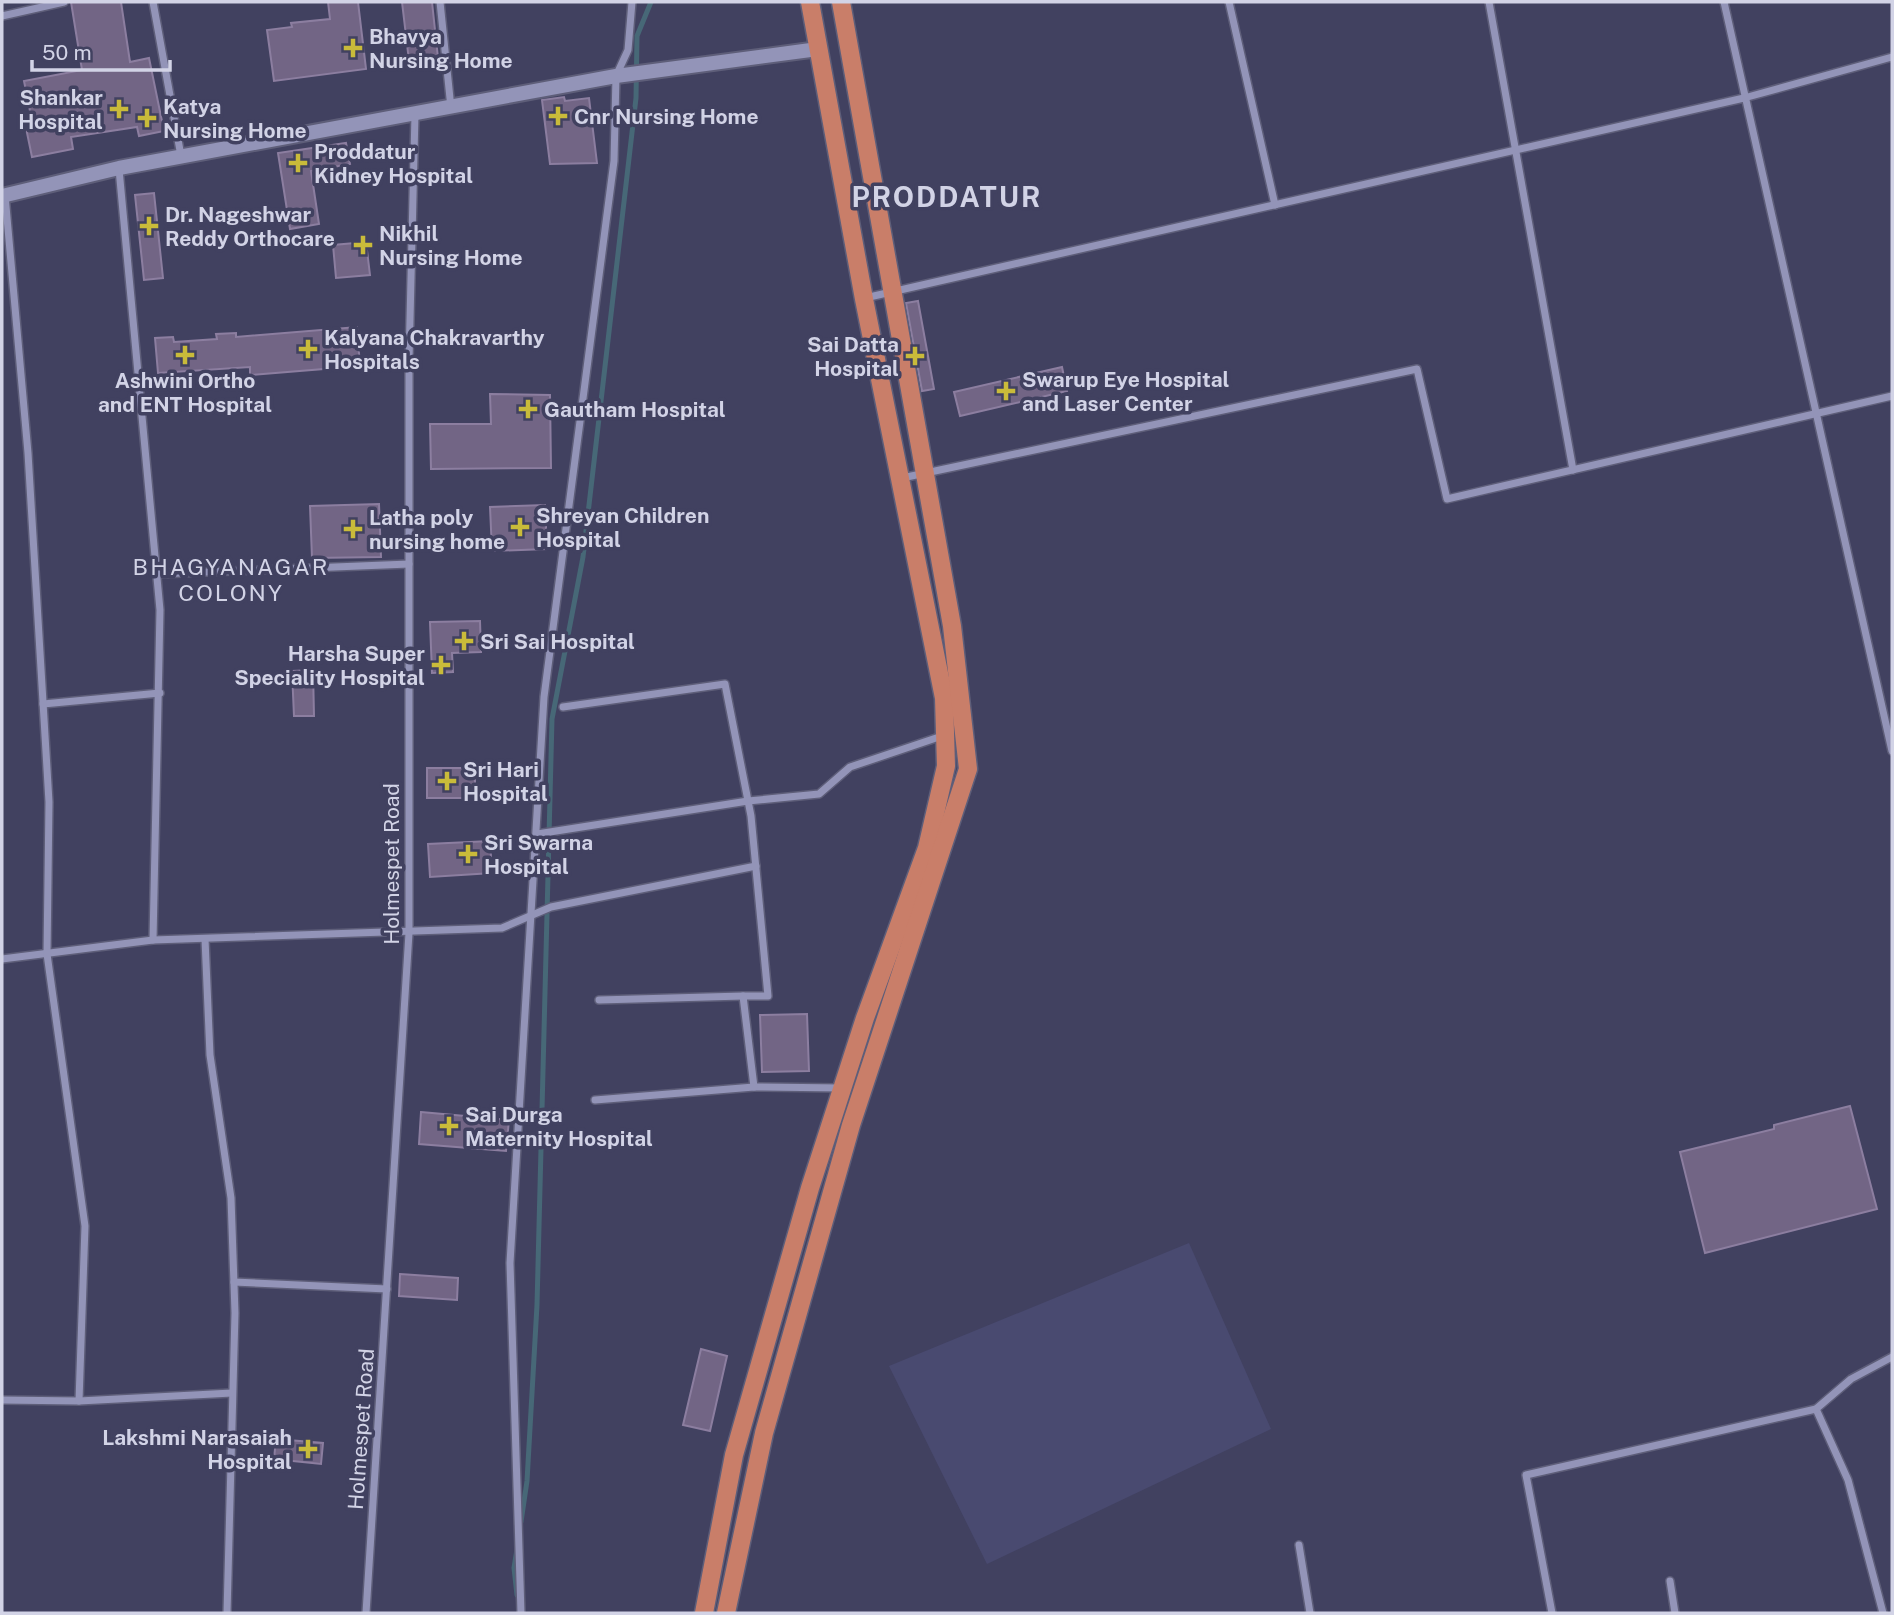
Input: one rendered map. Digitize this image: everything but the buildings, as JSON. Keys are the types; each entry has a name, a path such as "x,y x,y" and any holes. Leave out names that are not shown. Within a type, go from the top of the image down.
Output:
{"main road":[{"path":"704,1613 734,1454 810,1188 842,1088 927,848 946,766 944,698 864,299 810,2"},
{"path":"726,1613 764,1433 851,1125 968,769 952,626 841,2"},
{"path":"4,196 119,168 415,113 451,109 616,76 818,50"}],"street":[{"path":"2,16 49,3 64,2"},
{"path":"153,2 181,156"},
{"path":"440,2 451,109"},
{"path":"521,1613 510,1263 544,697 614,161 616,76 628,50 632,2"},
{"path":"1229,2 1275,205"},
{"path":"1489,2 1573,470"},
{"path":"1724,2 1892,751"},
{"path":"864,299 1744,98 1892,57"},
{"name":"Holmespet Road","path":"366,1613 410,933 409,362 415,113"},
{"path":"119,168 160,610 153,940"},
{"path":"4,196 28,453 49,802 47,954 85,1226 79,1401"},
{"path":"901,479 1417,369 1447,499 1892,396"},
{"path":"157,574 409,564"},
{"path":"563,707 726,684 748,801 756,866 768,996 599,1000"},
{"path":"43,704 160,693"},
{"path":"537,834 748,801 819,794 850,767 945,735"},
{"path":"2,959 153,940 502,928 551,907 756,866"},
{"path":"205,939 210,1055 231,1198 234,1282 227,1613"},
{"path":"743,996 754,1087"},
{"path":"595,1100 754,1087 842,1088"},
{"path":"234,1282 387,1289"},
{"path":"1552,1613 1526,1475 1816,1409 1851,1379 1892,1357"},
{"path":"2,1400 79,1401 232,1393"},
{"path":"1816,1409 1848,1480 1883,1613"},
{"path":"1299,1545 1310,1613"},
{"path":"1670,1581 1675,1613"}],"shaded area":[{"path":"1189,1243 1271,1429 987,1564 889,1366"}],"waterway":[{"path":"521,1522 527,1481 537,1305 552,719 583,557 636,98 637,36 651,2"},
{"path":"517,1549 514,1568 517,1595"}],"place":[{"name":"Bhavya Nursing Home","path":"353,48"},
{"name":"Shankar Hospital","path":"119,109"},
{"name":"Cnr Nursing Home","path":"558,116"},
{"name":"Katya Nursing Home","path":"147,118"},
{"name":"Proddatur Kidney Hospital","path":"298,163"},
{"name":"Dr. Nageshwar Reddy Orthocare","path":"149,226"},
{"name":"Nikhil Nursing Home","path":"363,245"},
{"name":"Kalyana Chakravarthy Hospitals","path":"308,349"},
{"name":"Ashwini Ortho and ENT Hospital","path":"185,355"},
{"name":"Sai Datta Hospital","path":"915,356"},
{"name":"Swarup Eye Hospital and Laser Center","path":"1006,391"},
{"name":"Gautham Hospital","path":"528,409"},
{"name":"Shreyan Children Hospital","path":"520,527"},
{"name":"Latha poly nursing home","path":"353,529"},
{"name":"Sri Sai Hospital","path":"464,641"},
{"name":"Harsha Super Speciality Hospital","path":"441,665"},
{"name":"Sri Hari Hospital","path":"447,781"},
{"name":"Sri Swarna Hospital","path":"468,854"},
{"name":"Sai Durga Maternity Hospital","path":"449,1126"},
{"name":"Lakshmi Narasaiah Hospital","path":"308,1449"}],"district":[{"name":"PRODDATUR","path":"947,196"},
{"name":"BHAGYANAGAR COLONY","path":"231,579"}]}
